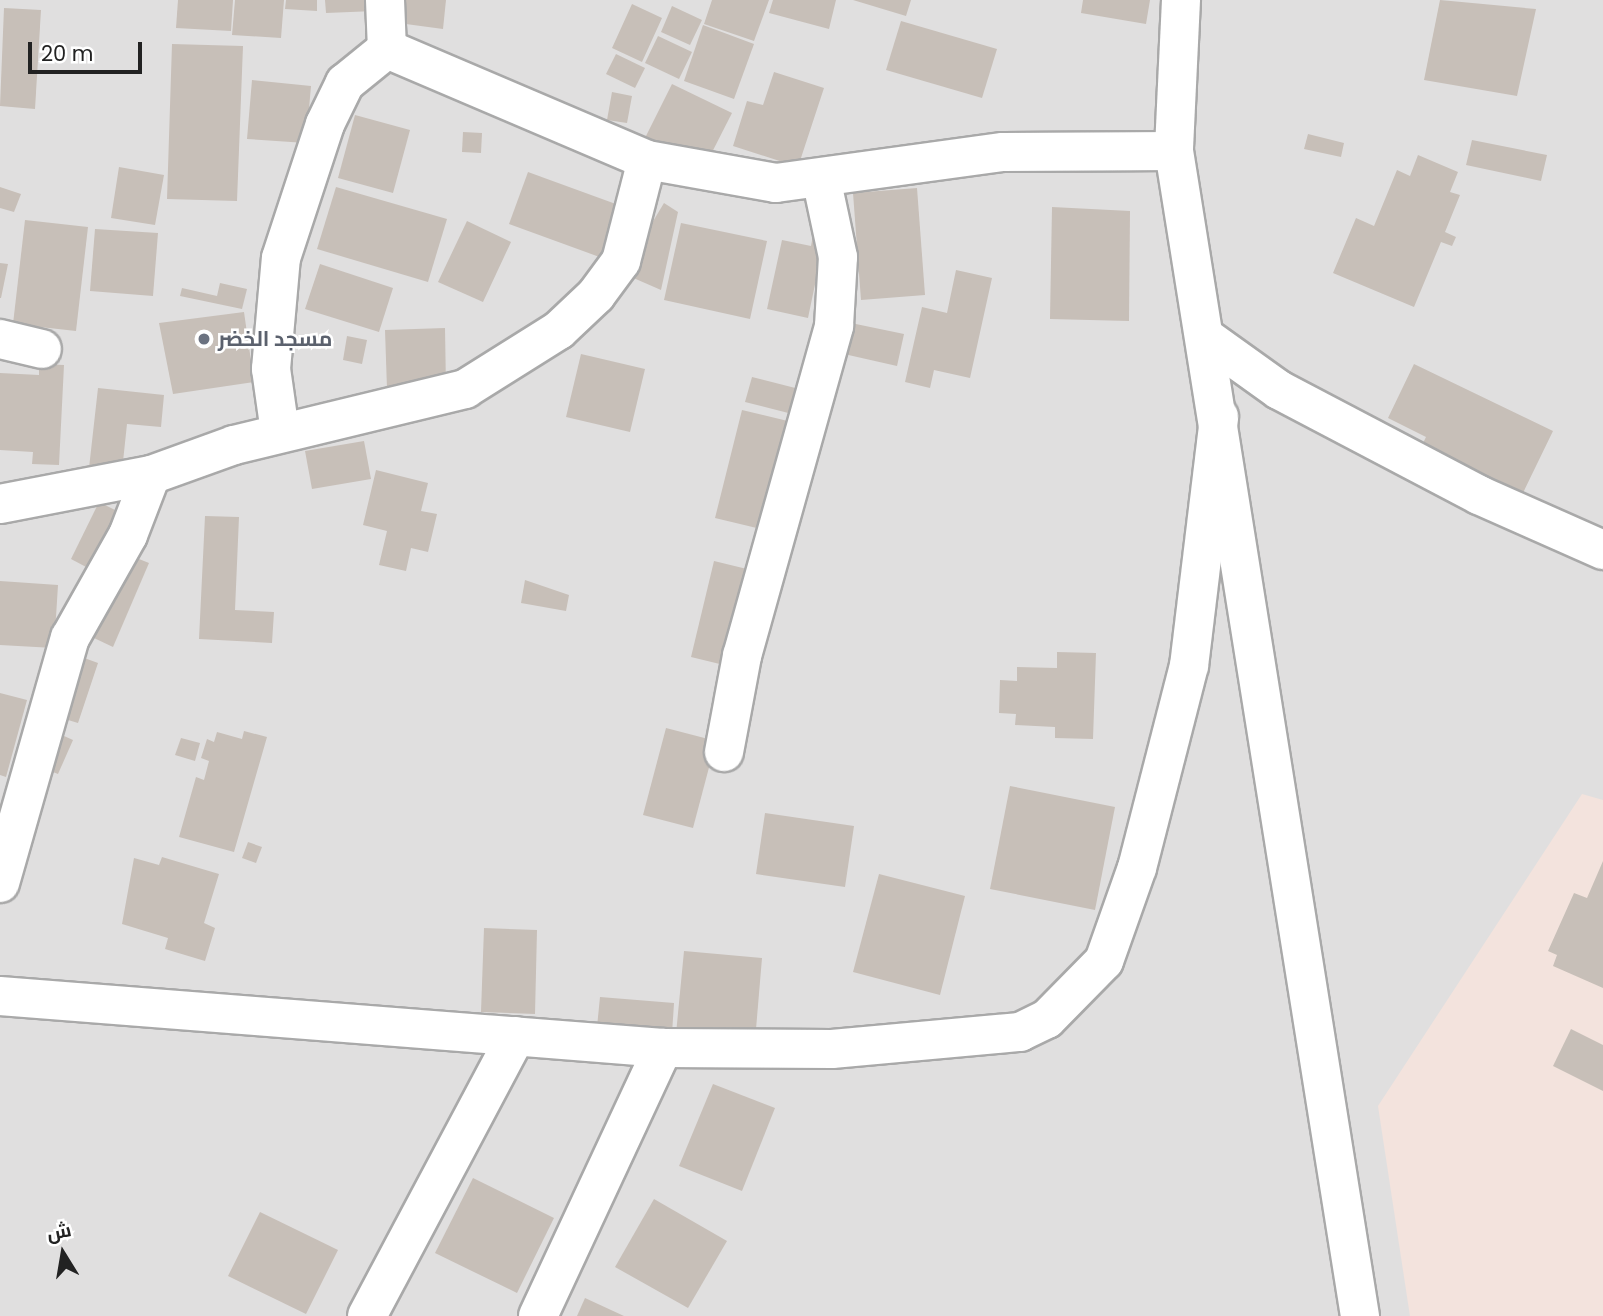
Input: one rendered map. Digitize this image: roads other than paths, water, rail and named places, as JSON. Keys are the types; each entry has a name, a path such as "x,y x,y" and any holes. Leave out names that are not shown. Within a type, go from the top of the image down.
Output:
{"street":[{"path":"385,0 387,48"},
{"path":"1181,0 1174,151 1219,417 1360,1316"},
{"path":"387,48 647,160 776,183 1003,152 1174,151"},
{"path":"280,432 271,369 281,258 335,103 345,83 387,48"},
{"path":"0,504 151,475 280,432 465,390 559,330 621,261 647,160"},
{"path":"724,752 742,656 834,326 838,257 821,178"},
{"path":"1205,337 1279,390 1479,495 1603,550"},
{"path":"0,338 42,349"},
{"path":"0,996 663,1048 832,1049 1020,1032 1047,1020 1104,961 1137,868 1189,666 1219,417"},
{"path":"0,883 69,638 128,535 151,475"},
{"path":"367,1316 516,1036"},
{"path":"538,1316 663,1048"}],"place":[{"name":"مسجد الخضر","path":"204,339"}]}
